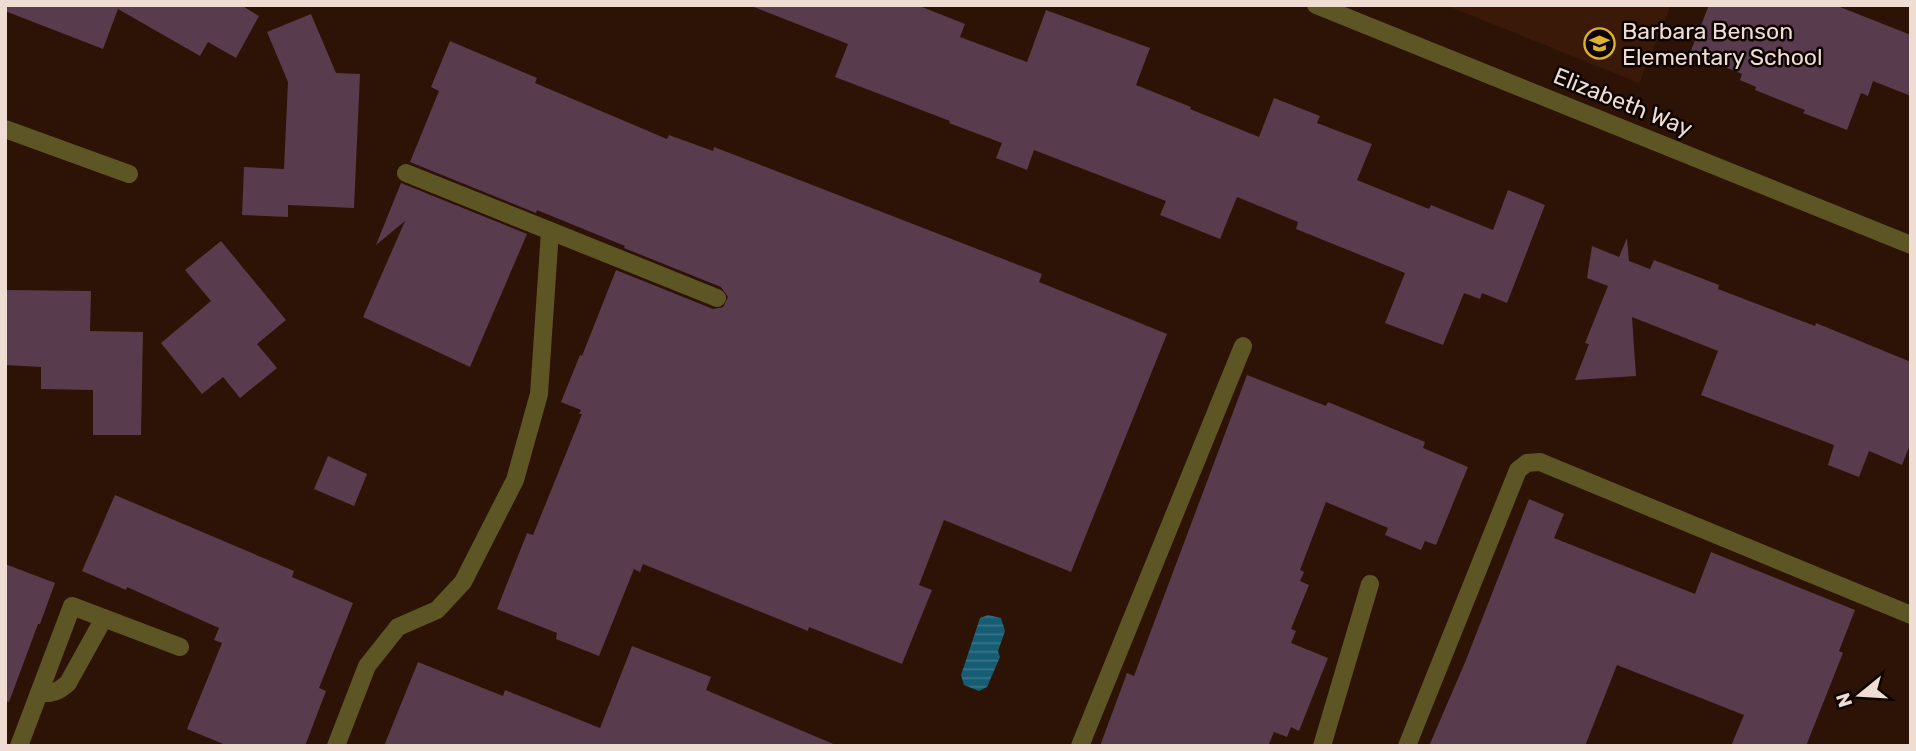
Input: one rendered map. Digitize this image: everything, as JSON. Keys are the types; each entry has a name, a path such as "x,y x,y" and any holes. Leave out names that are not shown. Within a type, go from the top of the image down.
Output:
{"street":[{"name":"Elizabeth Way","path":"1317,5 1911,245"},
{"path":"5,129 129,174"},
{"path":"407,173 717,298"},
{"path":"336,746 367,666 398,627 437,610 463,582 515,480 539,394 550,232"},
{"path":"1080,746 1243,346"},
{"path":"1408,746 1518,470 1527,463 1540,462 1911,615"},
{"path":"1322,746 1370,584"},
{"path":"19,746 72,606 180,647"},
{"path":"39,693 58,691 68,683 104,618"}],"shaded area":[{"name":"Barbara Benson Elementary School","path":"1445,5 1671,5 1639,83"}],"water":[{"path":"988,615 1001,618 1005,631 998,651 1000,657 987,687 979,691 964,685 961,675 980,618"}],"building":[{"path":"5,5 241,5 259,16 236,58 208,42 200,56 118,9 103,49 5,11"},
{"path":"917,5 965,24 960,37 1027,62 1046,10 1150,48 1136,85 1259,137 1274,98 1320,116 1317,123 1372,144 1357,180 1429,209 1431,205 1493,230 1508,190 1545,205 1507,303 1482,293 1480,299 1464,293 1443,345 1385,323 1405,273 1296,229 1298,222 1237,197 1220,239 1160,215 1166,201 1034,150 1027,170 996,158 1002,143 835,77 848,44 754,7"},
{"path":"1709,5 1835,5 1911,35 1911,96 1873,81 1868,96 1861,93 1847,130 1803,113 1805,110 1755,90 1756,87 1740,80 1742,74 1690,53"},
{"path":"311,14 336,73 360,74 354,208 288,205 288,217 242,215 244,167 284,169 288,82 267,32"},
{"path":"450,41 537,78 535,83 667,139 669,135 713,151 714,147 1042,274 1039,282 1167,334 1071,572 944,520 919,585 932,590 902,664 809,627 808,631 643,564 640,572 634,569 599,656 556,639 557,633 497,609 527,533 533,535 582,414 579,414 581,410 561,402 616,270 713,309 723,307 728,297 721,287 624,248 625,246 410,162 439,91 431,87"},
{"path":"401,183 527,234 470,367 363,317 405,221 376,245"},
{"path":"1627,238 1629,261 1650,269 1654,260 1719,285 1718,289 1815,326 1816,323 1911,362 1911,442 1902,465 1869,451 1859,477 1828,465 1834,445 1701,395 1718,351 1632,317 1636,376 1575,380 1589,344 1585,343 1608,286 1587,278 1592,246 1619,257"},
{"path":"221,241 286,320 257,344 277,368 240,398 223,377 202,394 161,343 211,301 185,270"},
{"path":"5,290 91,291 90,331 143,332 141,435 93,435 93,390 41,389 41,367 5,365"},
{"path":"1247,375 1326,406 1328,402 1425,442 1423,448 1468,467 1436,545 1425,541 1421,550 1385,535 1388,528 1326,502 1300,570 1304,572 1300,581 1309,585 1291,629 1296,631 1291,643 1328,658 1299,731 1291,727 1287,737 1274,732 1268,746 1100,746 1127,673 1134,676"},
{"path":"328,456 367,474 354,506 314,489"},
{"path":"115,495 294,571 292,577 353,603 319,688 326,691 305,746 228,746 187,729 222,643 214,640 219,628 127,587 126,590 82,571"},
{"path":"1529,499 1564,514 1554,538 1695,594 1711,552 1855,610 1839,651 1843,653 1806,746 1731,746 1744,715 1617,665 1585,746 1429,746"},
{"path":"5,564 55,583 9,702 5,701"},
{"path":"632,646 711,677 706,690 838,746 384,746 418,662 503,696 505,690 600,728"}],"place":[{"name":"Barbara Benson Elementary School","path":"1599,44"}]}
